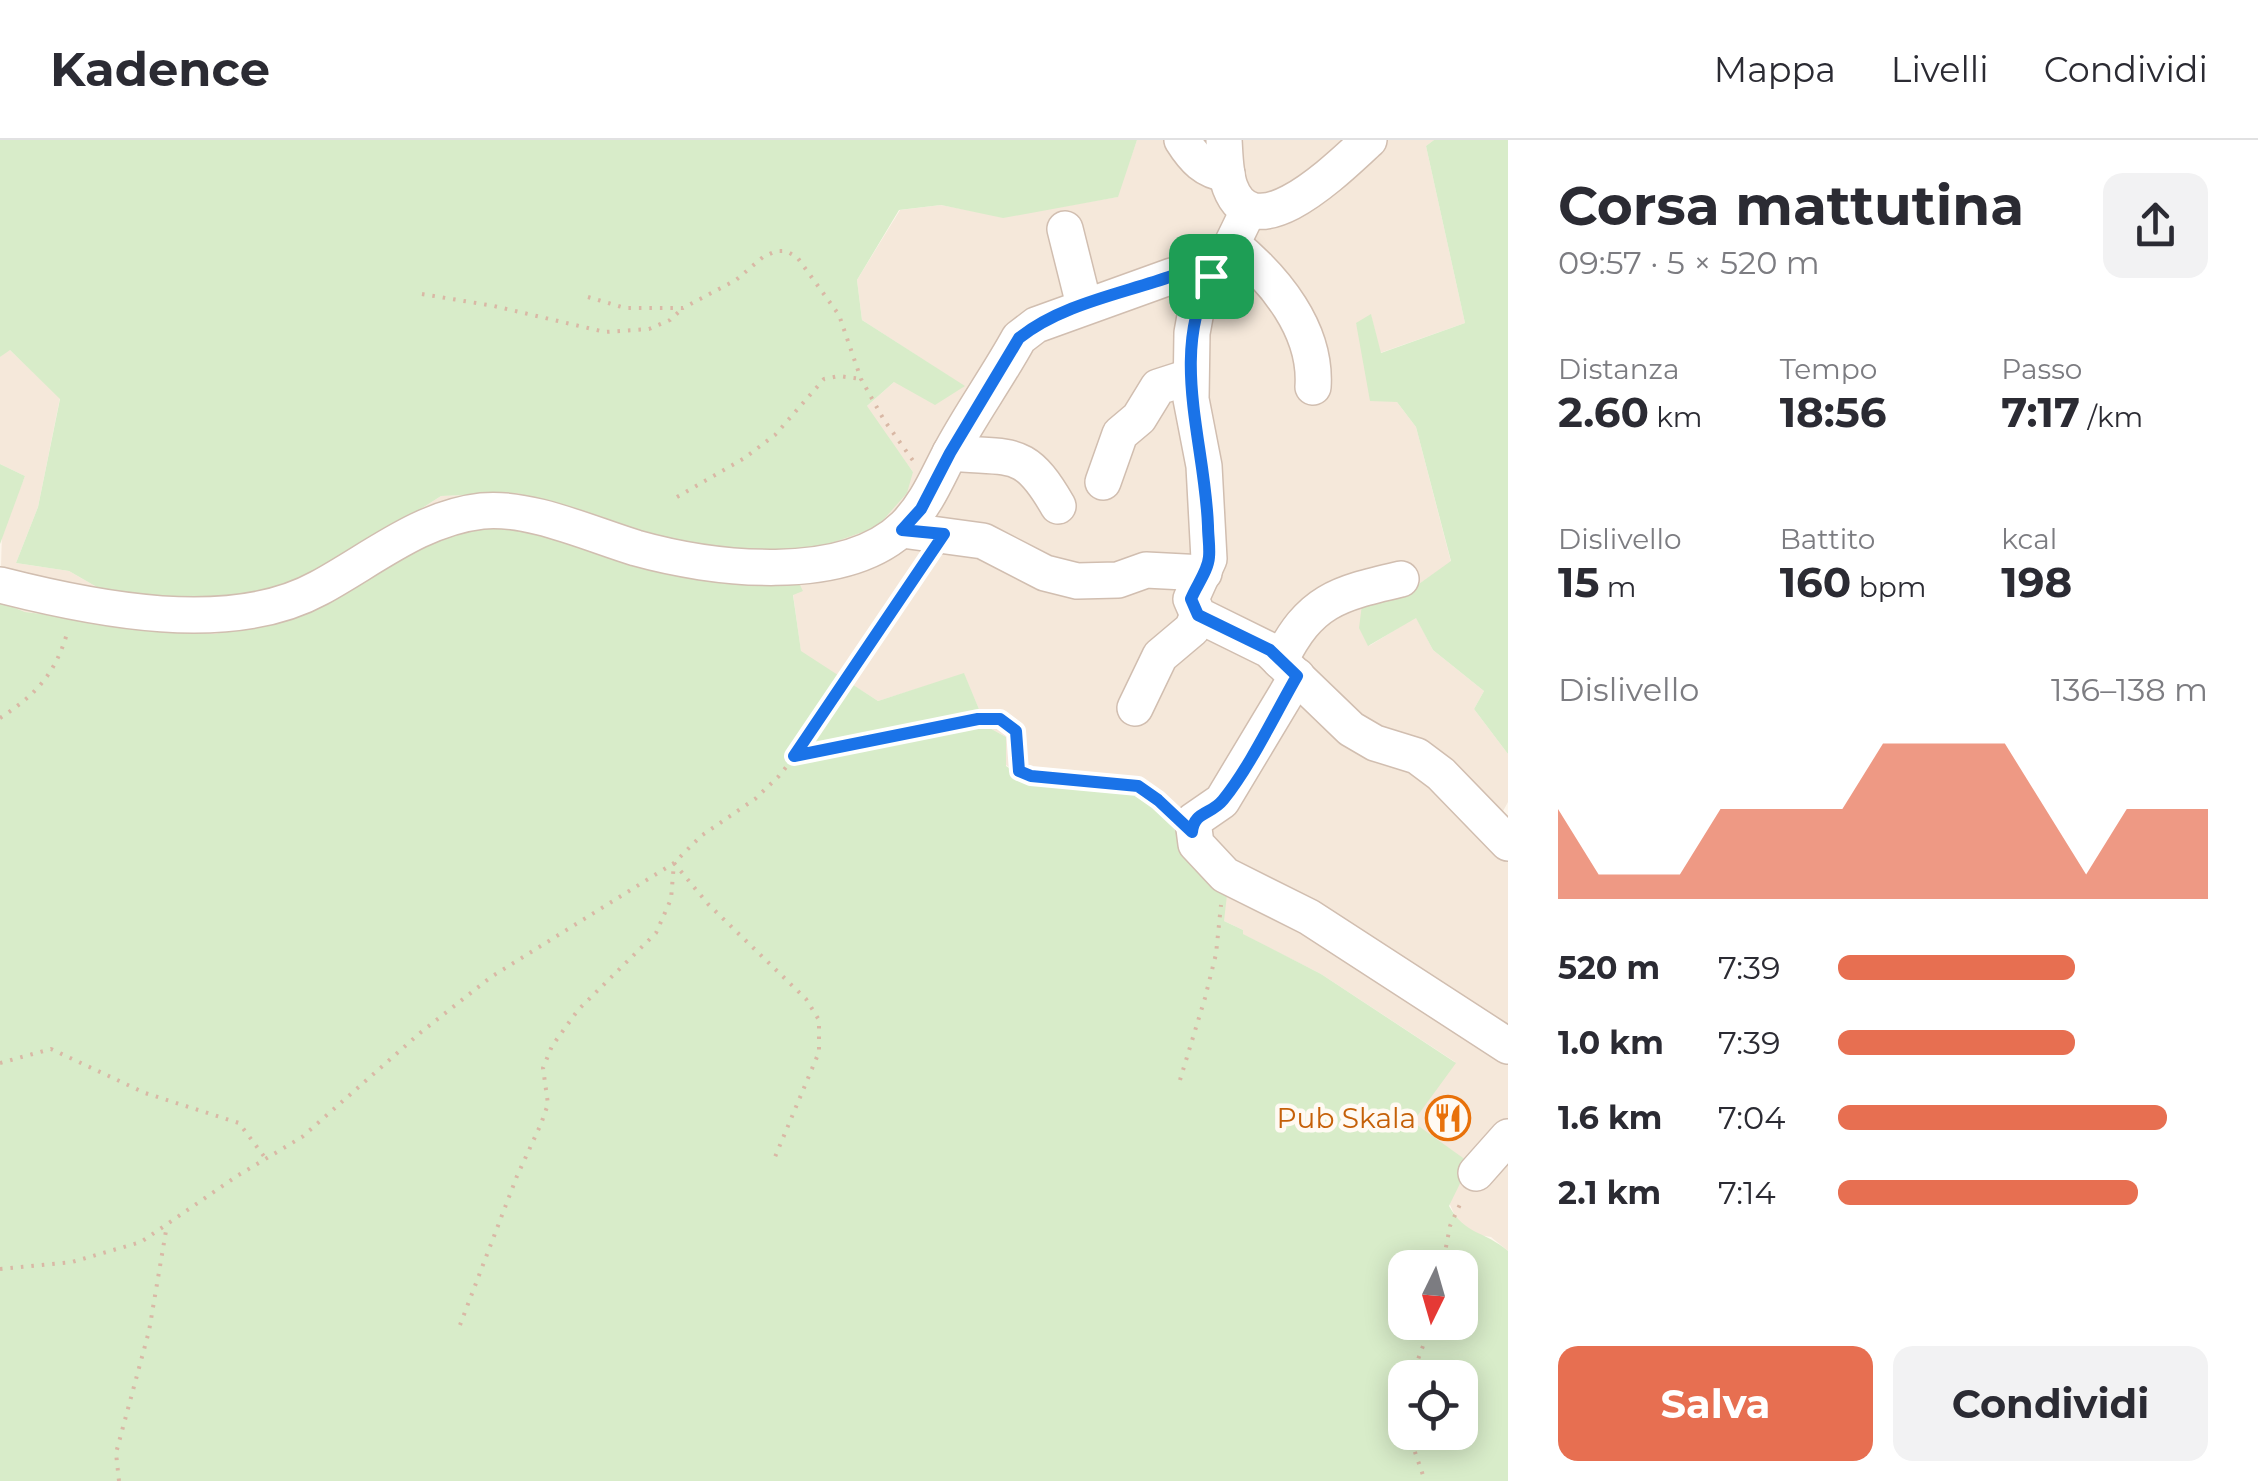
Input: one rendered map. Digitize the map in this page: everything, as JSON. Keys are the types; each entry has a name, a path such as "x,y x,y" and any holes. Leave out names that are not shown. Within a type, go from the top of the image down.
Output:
{"street":[{"path":"1182,140 1194,158 1212,172 1226,157"},
{"path":"1226,157 1236,198 1248,211 1266,212 1307,193 1369,140"},
{"path":"1248,211 1198,300 1189,376 1207,503 1209,559 1191,599 1198,615 1270,650 1351,730 1417,756 1441,774 1508,843"},
{"path":"1065,229 1084,305"},
{"path":"1232,244 1274,287 1308,338 1315,364 1313,388"},
{"path":"0,585 73,604 242,614 282,606 398,540 448,518 484,511 516,512 643,550 764,568 794,569 826,562 867,550 902,530 921,509 1019,338 1036,325 1172,276 1211,276"},
{"path":"1104,482 1120,434 1139,418 1158,386 1189,376"},
{"path":"943,467 1015,459 1028,463 1058,506"},
{"path":"902,530 983,540 1046,573 1077,581 1118,580 1146,570 1204,573"},
{"path":"1401,579 1328,602 1308,614 1296,628 1288,669 1222,801 1200,814 1193,822 1192,832 1196,844 1225,875 1309,917 1508,1046"},
{"path":"1134,708 1160,656 1192,629 1198,615"},
{"path":"1476,1174 1508,1136"}],"path":[{"path":"422,294 616,332 649,329 736,280 763,257 786,251 798,258 838,314 861,379 905,452 943,467"},
{"path":"588,296 625,308 684,308"},
{"path":"678,497 775,435 824,379 861,379"},
{"path":"0,1269 72,1262 141,1242 302,1136 420,1032 492,978 674,863 701,836 754,798 794,756 944,534"},
{"path":"0,718 32,697 57,662 73,604"},
{"path":"794,756 978,719 1000,719 1016,731 1019,771 1031,776 1138,786 1192,832"},
{"path":"674,863 708,904 806,999 820,1020 819,1052 775,1157"},
{"path":"460,1325 516,1176 542,1124 548,1104 543,1068 552,1046 578,1010 656,934 671,899 674,863"},
{"path":"1180,1080 1216,954 1225,875"},
{"path":"0,1063 51,1049 145,1093 239,1123 268,1160"},
{"path":"1445,1250 1450,1226 1476,1174"},
{"path":"118,1481 116,1453 149,1331 167,1225"},
{"path":"1414,1450 1425,1481"}],"shaded area":[{"path":"1137,140 1434,140 1426,146 1465,323 1380,353 1371,315 1356,324 1397,402 1416,427 1451,562 1416,586 1369,646 1416,617 1433,650 1484,691 1474,709 1508,754 1508,802 1502,813 1508,821 1508,1251 1491,1237 1459,1225 1413,1122 1455,1062 1321,974 1224,921 1140,792 1028,780 1006,765 1006,737 986,726 964,674 878,701 801,652 793,594 273,622 214,634 25,612 0,602 2,532 25,476 0,464 0,357 9,349 60,398 38,507 16,563 69,571 102,590 363,546 441,496 517,493 566,510 913,472 866,407 894,382 964,386 862,320 857,280 900,210 941,205 1003,217 1117,197"}],"green space":[{"path":"0,140 1137,140 1118,197 1003,218 941,205 899,210 857,280 862,320 965,386 935,405 894,382 867,406 913,472 907,493 877,527 806,552 731,552 623,527 517,493 441,496 363,546 278,590 205,603 102,590 69,571 16,563 38,507 60,399 10,350 0,357"},
{"path":"1434,140 1508,140 1508,754 1474,709 1484,691 1433,650 1416,618 1368,646 1359,628 1362,604 1416,586 1451,561 1416,427 1397,402 1370,401 1356,323 1371,314 1381,353 1465,323 1426,146"},
{"path":"0,464 25,476 0,544"},
{"path":"504,526 797,579 803,591 793,595 801,651 878,701 964,673 986,726 1006,737 1006,766 1028,780 1139,792 1183,831 1227,895 1224,921 1321,974 1456,1063 1413,1122 1470,1163 1449,1206 1469,1228 1508,1251 1508,1481 0,1481 0,602 25,612 214,634 273,622 439,537"}],"place":[{"name":"Pub Skala","path":"1448,1118"}],"route":[{"path":"1172,276 1211,276 1198,300 1189,376 1204,466 1209,559 1191,599 1198,615 1270,650 1297,676 1222,801 1200,814 1193,822 1192,832 1138,786 1031,776 1019,771 1016,731 1000,719 978,719 794,756 944,534 902,530 921,509 1019,338 1060,314 1172,276"}]}
